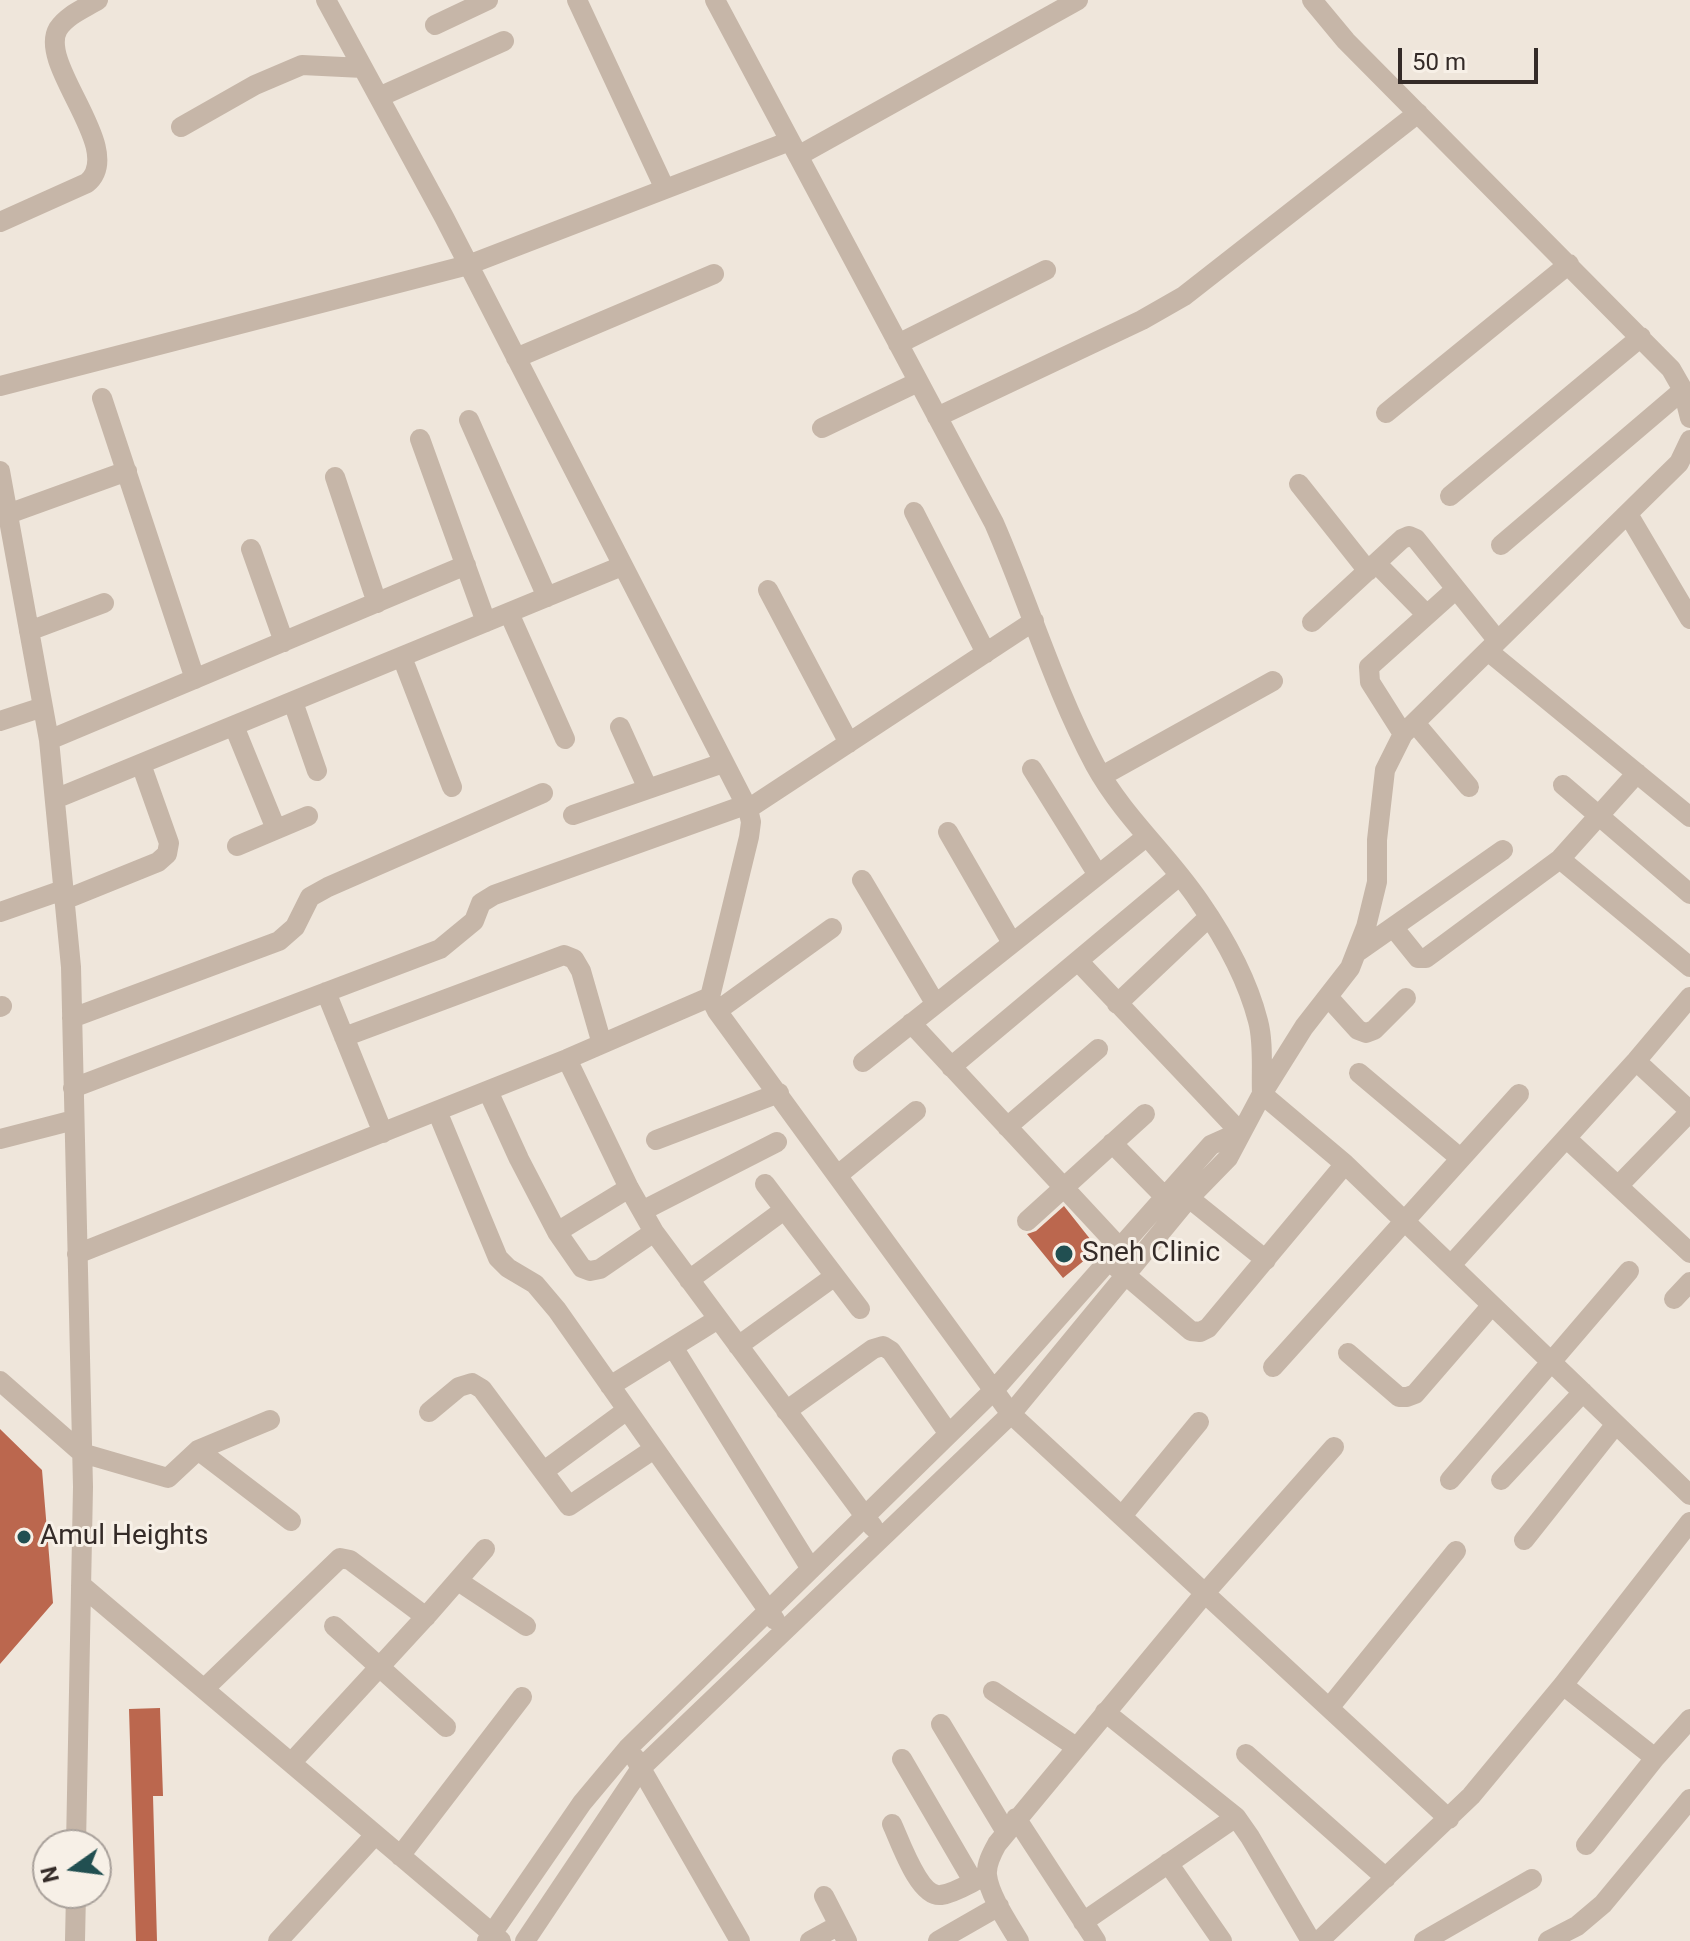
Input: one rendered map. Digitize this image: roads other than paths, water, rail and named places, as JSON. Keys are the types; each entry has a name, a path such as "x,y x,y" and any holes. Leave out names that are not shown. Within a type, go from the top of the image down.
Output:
{"street":[{"path":"0,222 95,177 100,162 97,151 57,54 54,38 59,27 75,13 98,0"},
{"path":"326,0 468,265 747,807 751,822 749,837 714,1004 1011,1414 1449,1819"},
{"path":"435,25 488,0"},
{"path":"577,0 665,189"},
{"path":"715,0 994,523 1075,725 1102,776 1209,917 1241,972 1259,1024 1262,1094 1345,1164 1690,1495"},
{"path":"0,386 468,265 665,189 794,148 1078,0"},
{"path":"1312,0 1346,41 1671,369 1683,390 1690,418"},
{"path":"379,97 504,41"},
{"path":"181,127 255,85 302,65 363,68"},
{"path":"937,417 1142,320 1184,296 1418,113"},
{"path":"1386,413 1569,264"},
{"path":"898,344 1046,270"},
{"path":"516,358 714,274"},
{"path":"1450,496 1641,337"},
{"path":"822,428 918,382"},
{"path":"1501,545 1683,390"},
{"path":"102,398 195,679"},
{"path":"469,420 547,597"},
{"path":"420,439 486,622"},
{"path":"525,1941 641,1768 884,1539 1011,1414 1189,1198 1228,1158 1262,1094 1304,1027 1329,998 1356,954 1377,882 1377,840 1385,770 1409,728 1679,463 1690,440"},
{"path":"0,471 8,514 6,544 29,631 49,740 71,967 82,1453 76,1829"},
{"path":"8,514 127,471"},
{"path":"335,477 377,603"},
{"path":"1299,484 1372,567 1426,614"},
{"path":"914,512 986,653"},
{"path":"1628,514 1690,619"},
{"path":"1312,622 1409,536 1416,539 1456,589 1493,646 1690,817"},
{"path":"251,549 284,642"},
{"path":"49,740 466,565"},
{"path":"55,799 622,566"},
{"path":"1456,589 1369,667 1368,675 1409,728 1469,787"},
{"path":"768,590 849,743"},
{"path":"29,631 104,603"},
{"path":"509,613 565,739"},
{"path":"73,1088 440,949 474,921 481,903 494,895 747,807 1034,621"},
{"path":"402,657 452,787"},
{"path":"1102,776 1273,681"},
{"path":"293,702 317,771"},
{"path":"0,721 43,707"},
{"path":"234,726 276,829"},
{"path":"620,727 648,789"},
{"path":"573,815 723,763"},
{"path":"0,912 64,895 158,862 167,854 169,843 141,764"},
{"path":"1032,769 1098,875"},
{"path":"1393,927 1410,951 1418,958 1426,958 1560,859 1637,773"},
{"path":"1563,785 1690,894"},
{"path":"72,1018 279,941 295,927 310,897 543,793"},
{"path":"237,846 308,816"},
{"path":"948,832 1012,943"},
{"path":"863,1062 1146,837"},
{"path":"1356,954 1503,850"},
{"path":"1560,859 1690,967"},
{"path":"951,1067 1179,876"},
{"path":"862,880 935,1003"},
{"path":"1117,1004 1209,917"},
{"path":"77,1254 602,1044 714,1004 832,928"},
{"path":"344,1037 564,955 574,959 581,971 602,1044"},
{"path":"1078,961 1240,1132"},
{"path":"326,992 383,1133"},
{"path":"1451,1265 1690,997"},
{"path":"1329,998 1358,1030 1366,1033 1374,1030 1406,998"},
{"path":"911,1023 1063,1187 1114,1254 1126,1275 1191,1331 1200,1332 1208,1328 1345,1164"},
{"path":"1007,1127 1098,1049"},
{"path":"567,1059 629,1188 654,1232 864,1517 884,1539"},
{"path":"1618,1186 1690,1112 1636,1061"},
{"path":"1359,1073 1460,1158"},
{"path":"488,1091 557,1232 582,1268 590,1271 600,1269 654,1232"},
{"path":"656,1140 779,1093"},
{"path":"1273,1367 1519,1094"},
{"path":"437,1111 498,1258 508,1268 535,1284 784,1633"},
{"path":"838,1175 916,1111"},
{"path":"1027,1221 1145,1114"},
{"path":"0,1139 74,1120"},
{"path":"81,1585 205,1688 493,1939 582,1803 628,1748 994,1390 1211,1145 1240,1132"},
{"path":"1566,1138 1690,1253"},
{"path":"642,1211 777,1142"},
{"path":"1112,1143 1165,1197"},
{"path":"765,1184 860,1309"},
{"path":"557,1232 629,1188"},
{"path":"1189,1198 1266,1260"},
{"path":"689,1280 784,1210"},
{"path":"1450,1480 1629,1271"},
{"path":"738,1346 835,1276"},
{"path":"1674,1299 1690,1282"},
{"path":"1348,1353 1399,1397 1407,1397 1415,1394 1492,1305"},
{"path":"610,1386 718,1319"},
{"path":"786,1411 873,1349 883,1346 891,1351 949,1434"},
{"path":"673,1347 811,1569"},
{"path":"0,1381 82,1453 168,1478 198,1450 270,1420"},
{"path":"429,1412 459,1387 472,1383 482,1389 569,1506 654,1449"},
{"path":"1501,1480 1583,1392"},
{"path":"544,1471 627,1410"},
{"path":"1122,1516 1199,1422"},
{"path":"1524,1540 1616,1424"},
{"path":"892,1824 921,1885 929,1893 940,1895 980,1878 1011,1825 1205,1593 1334,1447"},
{"path":"198,1450 291,1521"},
{"path":"1319,1941 1341,1933 1386,1878 1481,1785 1690,1522"},
{"path":"291,1763 485,1549"},
{"path":"1329,1708 1456,1551"},
{"path":"205,1688 340,1558 350,1560 426,1617"},
{"path":"458,1581 526,1626"},
{"path":"334,1626 446,1727"},
{"path":"1563,1685 1655,1758"},
{"path":"993,1691 1076,1747"},
{"path":"400,1856 522,1697"},
{"path":"1105,1712 1236,1817 1311,1941"},
{"path":"1586,1845 1690,1719"},
{"path":"941,1724 1096,1941"},
{"path":"628,1748 740,1941"},
{"path":"1246,1754 1386,1878"},
{"path":"902,1759 1019,1941"},
{"path":"1548,1941 1577,1926 1603,1904 1690,1799"},
{"path":"1083,1922 1236,1817"},
{"path":"278,1941 375,1835"},
{"path":"1168,1863 1222,1941"},
{"path":"1424,1941 1532,1879"},
{"path":"810,1941 843,1933 824,1896"},
{"path":"946,1939 999,1906"},
{"path":"75,1941 76,1909"}],"place":[{"name":"Sneh Clinic","path":"1064,1254"},
{"name":"Amul Heights","path":"24,1537"}]}
